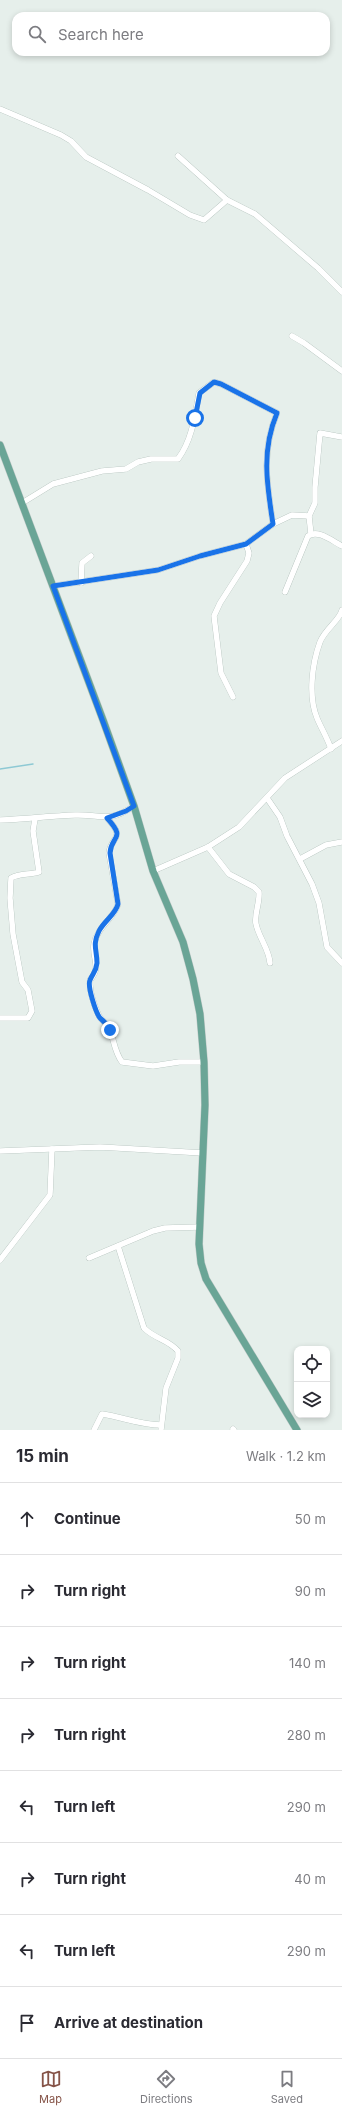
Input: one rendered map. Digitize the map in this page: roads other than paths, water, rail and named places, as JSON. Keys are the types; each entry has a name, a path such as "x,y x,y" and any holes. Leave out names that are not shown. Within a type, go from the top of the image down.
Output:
{"main road":[{"path":"0,445 134,806 153,872 183,942 193,979 200,1014 204,1062 205,1106 200,1227 201,1263 206,1279 294,1429"}],"street":[{"path":"0,109 72,141 86,157 148,190 190,215 204,220 227,200"},
{"path":"178,156 227,200 255,214 318,268 342,292"},
{"path":"292,336 342,371"},
{"path":"22,503 53,484 102,471 126,469 138,462 151,459 178,459 187,447 200,393 214,382 221,384 277,413 270,432 267,448 266,481 273,524"},
{"path":"285,592 304,543 311,534 309,516 315,504 320,433 342,437"},
{"path":"53,586 81,583 158,570 200,556 246,544 273,524 292,516 309,516"},
{"path":"311,534 319,534 342,546"},
{"path":"233,697 221,673 214,616 220,603 247,561 249,553 246,544"},
{"path":"81,583 82,563 91,556"},
{"path":"330,749 316,717 310,692 320,643 330,626 339,617 342,610"},
{"path":"153,872 208,846 239,827 286,778 342,741"},
{"path":"267,798 280,817 287,836 300,859 319,903 327,947 342,963"},
{"path":"0,820 35,819 77,815 107,818 126,811 134,806"},
{"path":"107,818 117,831 117,838 110,846 110,853 118,904 117,910 100,929 94,945 97,962 96,972 90,980 91,996 100,1017 106,1022 110,1030 118,1058 122,1062 154,1066 179,1062 204,1062"},
{"path":"0,1018 28,1018 32,1011 28,990 22,982 12,934 10,898 11,878 17,875 28,875 39,872 33,831 35,819"},
{"path":"300,859 326,845 342,842"},
{"path":"208,846 229,874 254,887 259,892 256,922 262,942 268,953 270,963"},
{"path":"0,1151 100,1147 202,1153"},
{"path":"0,1260 50,1195 52,1149"},
{"path":"89,1258 153,1230 165,1228 200,1227"},
{"path":"94,1430 102,1414 124,1417 161,1428 166,1388 178,1358 178,1351 168,1343 153,1337 144,1328 118,1246"}],"waterway":[{"path":"0,769 33,764"}]}
